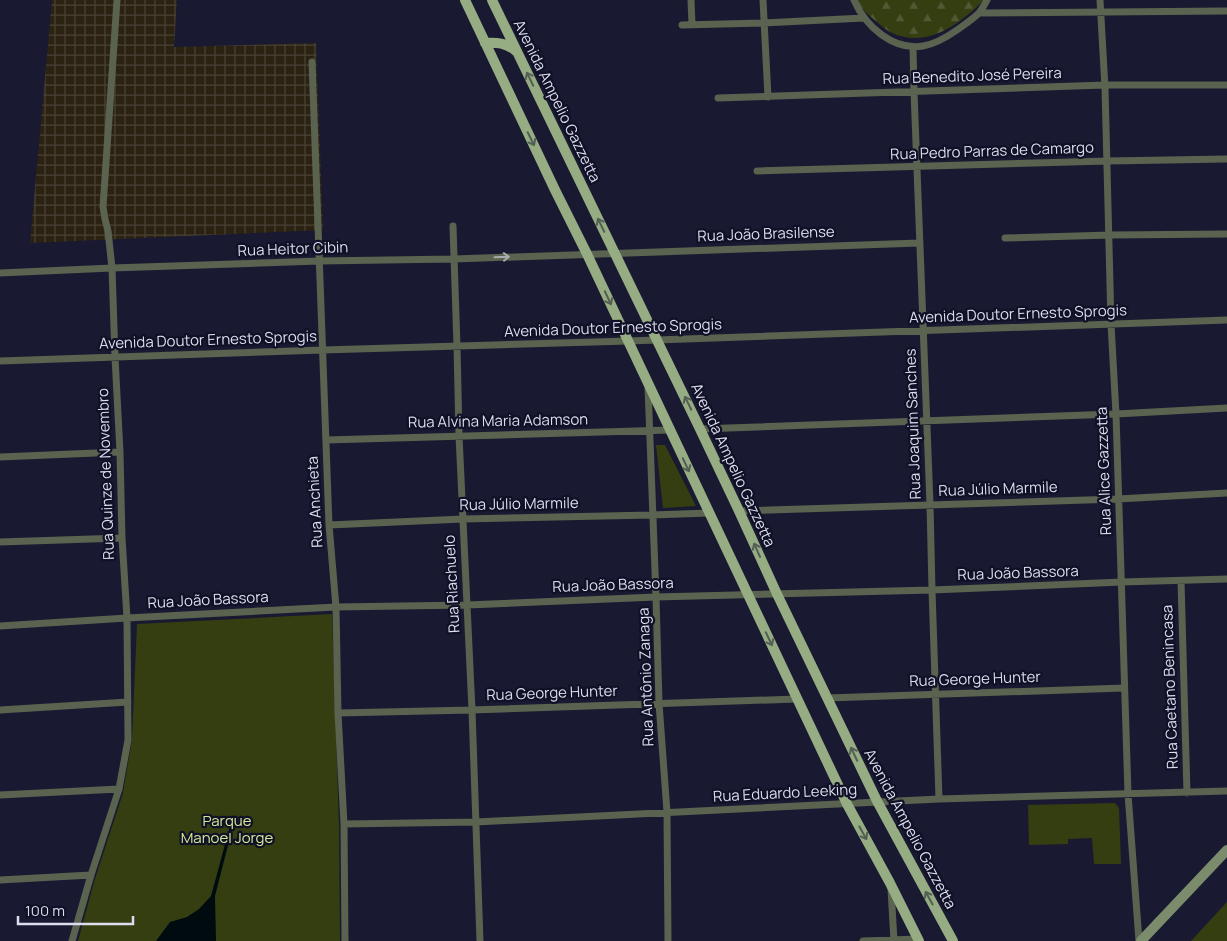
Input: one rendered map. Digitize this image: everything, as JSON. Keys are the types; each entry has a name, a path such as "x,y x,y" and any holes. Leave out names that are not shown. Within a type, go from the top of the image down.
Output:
{"main road":[{"path":"465,0 847,804 919,940"},
{"name":"Avenida Ampelio Gazzetta","path":"492,0 700,429 877,802 953,941"},
{"path":"485,43 502,43 517,52"},
{"path":"1140,941 1227,850"}],"street":[{"name":"Rua Quinze de Novembro","path":"72,941 119,789 128,740 127,618 122,538 112,268 103,207 117,0"},
{"path":"691,0 692,24"},
{"path":"763,0 768,96"},
{"path":"854,0 864,18 883,36 896,43 913,47 922,47 948,36 979,13 987,0"},
{"name":"Rua Alice Gazzetta","path":"1100,0 1105,85 1111,324 1116,414 1128,794 1140,941"},
{"path":"979,13 1227,11"},
{"path":"682,25 864,18"},
{"name":"Rua Joaquim Sanches","path":"913,47 940,799"},
{"name":"Rua Anchieta","path":"312,62 329,525 336,607 338,713 344,824 345,941"},
{"name":"Rua Benedito José Pereira","path":"718,98 1105,85 1227,85"},
{"name":"Rua Pedro Parras de Camargo","path":"757,171 1227,159"},
{"name":"Rua Riachuelo","path":"453,226 459,436 472,710 480,941"},
{"path":"1005,238 1227,234"},
{"name":"Rua João Brasilense","path":"587,254 919,242"},
{"name":"Rua Heitor Cibin","path":"0,273 319,261 454,259 587,254"},
{"name":"Avenida Doutor Ernesto Sprogis","path":"0,361 1227,320"},
{"name":"Rua Antônio Zanaga","path":"648,382 659,703 667,812 668,941"},
{"path":"700,429 1116,414 1227,408"},
{"name":"Rua Alvina Maria Adamson","path":"326,440 670,430"},
{"path":"0,457 120,452"},
{"name":"Rua Júlio Marmile","path":"739,511 1118,499 1227,493"},
{"name":"Rua Júlio Marmile","path":"329,525 709,512"},
{"path":"0,542 122,538"},
{"name":"Rua Caetano Benincasa","path":"1181,580 1187,793"},
{"name":"Rua João Bassora","path":"0,626 336,607 467,605 656,597 1227,580"},
{"name":"Rua George Hunter","path":"827,698 1124,688"},
{"name":"Rua George Hunter","path":"338,713 797,699"},
{"path":"0,710 128,702"},
{"path":"0,795 119,789"},
{"name":"Rua Eduardo Leeking","path":"344,824 476,822 940,799 1227,791"},
{"path":"0,880 91,875"},
{"path":"890,883 894,941"},
{"path":"863,941 919,940"}],"shaded area":[{"path":"52,0 177,0 174,47 316,43 323,230 30,243"},
{"path":"233,815 235,818 215,896 216,941 156,941 170,922 187,917 199,909 211,896"}],"green space":[{"path":"856,0 984,0 964,18 942,32 918,38 905,37 888,31 865,12"},
{"path":"656,445 665,445 696,506 663,508"},
{"name":"Parque Manoel Jorge","path":"332,614 339,826 340,941 78,941 94,882 123,793 132,739 137,624"},
{"path":"1115,803 1119,808 1121,864 1094,864 1092,838 1068,839 1068,844 1029,845 1028,805"},
{"path":"1226,903 1227,941 1191,941"}]}
